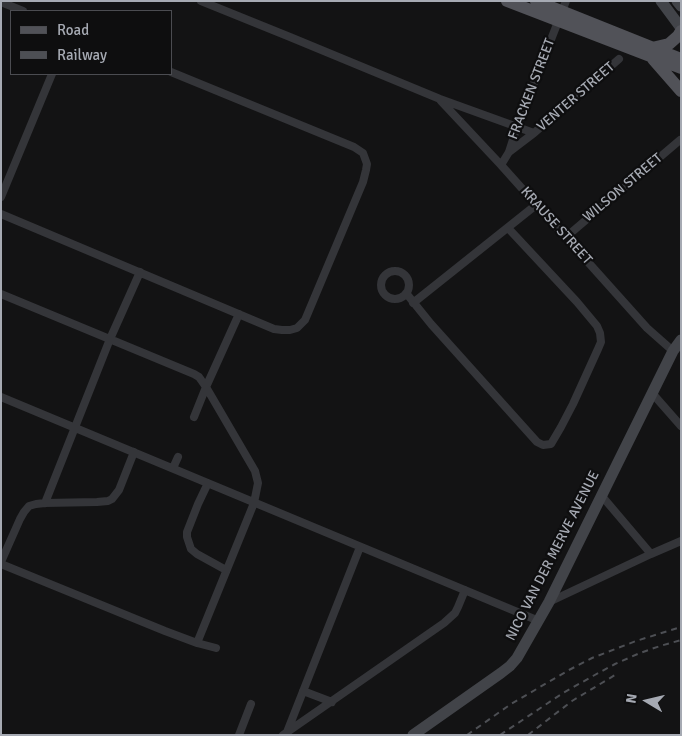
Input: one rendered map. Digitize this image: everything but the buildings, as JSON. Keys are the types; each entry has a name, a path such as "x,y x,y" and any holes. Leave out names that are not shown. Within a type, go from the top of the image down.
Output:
{"main road":[{"path":"507,1 562,12"},
{"path":"536,1 651,52 681,68"},
{"path":"651,52 669,44 678,36 681,29"},
{"path":"651,52 681,58"},
{"path":"651,52 681,91"}],"street":[{"name":"KRAUSE STREET","path":"201,1 440,99 534,133"},
{"path":"661,1 681,29"},
{"path":"677,1 681,6"},
{"path":"1,2 21,10"},
{"name":"FRACKEN STREET","path":"501,165 509,152 562,12"},
{"name":"VENTER STREET","path":"509,152 534,133 619,59"},
{"path":"1,214 274,329 297,328 302,324 363,182 366,159 363,153 354,147 172,72"},
{"path":"1,197 52,75"},
{"name":"KRAUSE STREET","path":"440,99 647,328 672,351"},
{"name":"WILSON STREET","path":"566,237 680,140"},
{"path":"413,303 536,205"},
{"path":"406,293 431,324 537,442 543,445 551,444 598,350 600,333 576,302 508,228"},
{"path":"45,502 110,339 140,272"},
{"path":"1,294 194,374 206,386 255,471 258,483 254,502 197,643"},
{"path":"194,417 239,314"},
{"name":"NICO VAN DER MERVE AVENUE","path":"413,735 510,666 522,651 549,602 672,351 681,340"},
{"path":"652,393 681,426"},
{"path":"1,397 539,621"},
{"path":"134,452 119,490 112,499 98,502 45,502 29,506 24,512 1,563 165,631 216,648"},
{"path":"173,468 178,458"},
{"path":"208,484 198,504 187,532 187,537 191,549 226,570"},
{"path":"601,495 651,554"},
{"path":"549,602 681,541"},
{"path":"285,733 304,691 360,547"},
{"path":"285,733 438,628 450,618 458,607 465,590"},
{"path":"304,691 332,702"},
{"path":"239,735 251,704"}],"railway":[{"path":"467,735 511,704 592,658 636,641 681,627"},
{"path":"500,735 563,693 615,664 640,653 681,640"},
{"path":"528,735 572,701 615,675"}]}
